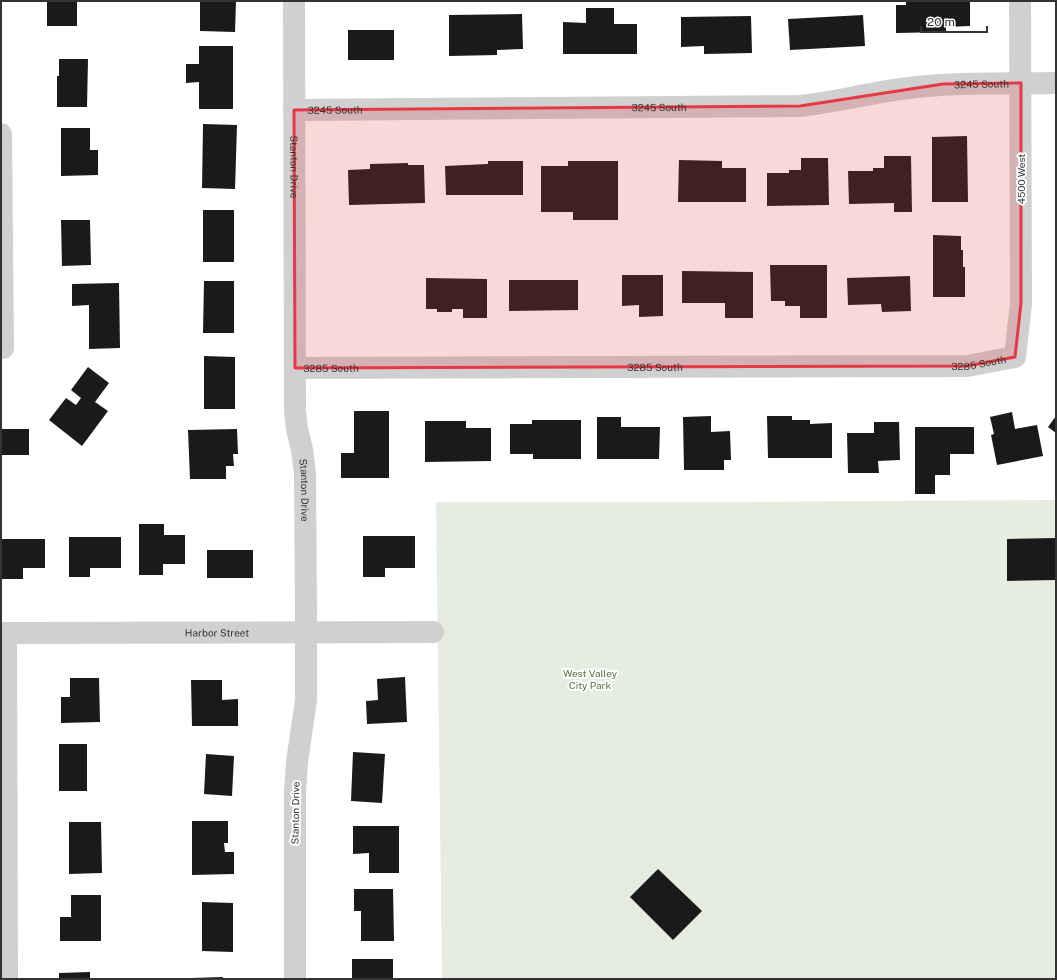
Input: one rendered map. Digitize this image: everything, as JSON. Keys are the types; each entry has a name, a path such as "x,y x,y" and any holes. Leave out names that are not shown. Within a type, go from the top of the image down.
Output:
{"street":[{"name":"Stanton Drive","path":"294,1 295,412 305,474 306,632 306,700 297,762 295,792 295,979"},
{"name":"4500 West","path":"1015,357 1021,304 1020,1"},
{"name":"3245 South","path":"294,110 800,106 907,88 943,84 1056,83"},
{"path":"1,134 2,348"},
{"name":"3285 South","path":"295,368 968,366 1015,357"},
{"name":"Harbor Street","path":"3,633 433,632"},
{"path":"3,633 7,979"}],"highlighted area":[{"path":"1021,83 1021,303 1015,357 967,366 295,368 294,110 800,106 943,84"}],"green space":[{"name":"West Valley City Park","path":"1056,500 1056,979 442,979 436,502"}],"building":[{"path":"47,1 77,1 77,26 47,26"},
{"path":"200,1 236,1 235,32 200,31"},
{"path":"906,1 970,1 970,26 946,27 946,32 896,33 896,5 906,5"},
{"path":"586,8 614,8 614,24 637,24 637,54 563,54 563,22 586,23"},
{"path":"522,14 523,49 497,50 497,55 449,56 449,15"},
{"path":"863,15 865,46 790,50 788,19"},
{"path":"751,16 752,53 704,54 704,46 681,47 681,17"},
{"path":"348,30 394,30 394,60 348,60"},
{"path":"199,46 233,46 233,109 199,109 199,82 186,83 186,64 199,64"},
{"path":"59,59 88,59 87,107 57,107 57,76 59,76"},
{"path":"203,124 237,125 235,189 202,188"},
{"path":"61,128 90,128 90,150 98,150 98,175 61,176"},
{"path":"967,136 968,202 932,202 932,137"},
{"path":"884,156 911,156 912,212 894,212 894,203 849,204 848,171 873,171 873,168 884,168"},
{"path":"801,158 828,158 829,205 767,206 767,173 789,173 789,170 801,170"},
{"path":"679,160 722,161 722,168 746,168 746,202 678,202"},
{"path":"488,161 523,161 523,195 446,195 445,166 488,164"},
{"path":"568,161 618,161 618,220 573,220 573,212 541,212 541,166 568,166"},
{"path":"408,163 408,165 424,165 425,203 349,205 348,170 370,169 370,164"},
{"path":"203,210 234,210 234,262 203,262"},
{"path":"61,220 90,220 91,265 62,266"},
{"path":"933,235 961,236 963,267 965,267 965,297 933,297"},
{"path":"770,265 827,265 827,318 800,318 800,306 785,306 785,301 771,301"},
{"path":"682,271 753,272 753,318 725,318 725,303 682,303"},
{"path":"622,275 663,275 663,316 639,317 639,305 622,306"},
{"path":"910,276 911,311 882,312 881,304 848,305 847,278"},
{"path":"426,278 487,279 487,318 463,318 463,309 452,309 452,312 437,312 437,309 426,309"},
{"path":"509,280 578,280 578,310 509,311"},
{"path":"204,281 234,281 234,333 203,333"},
{"path":"119,283 120,348 89,349 89,305 72,306 72,284"},
{"path":"204,356 235,357 235,409 204,409"},
{"path":"88,367 109,383 95,402 108,411 82,446 49,420 66,398 76,405 81,398 71,390"},
{"path":"354,411 389,411 389,478 341,478 341,453 354,453"},
{"path":"1012,412 1015,429 1037,425 1043,456 997,465 991,435 994,434 990,417"},
{"path":"711,416 711,432 730,431 731,460 724,460 724,470 684,470 683,417"},
{"path":"767,416 792,416 792,420 810,420 810,424 832,423 832,458 768,458"},
{"path":"1056,416 1056,433 1048,427"},
{"path":"597,417 621,417 621,427 660,427 659,459 597,459"},
{"path":"532,420 581,420 581,459 533,459 533,454 510,454 510,424 532,424"},
{"path":"425,421 466,421 466,428 491,428 491,461 425,462"},
{"path":"874,422 899,422 900,460 878,461 879,473 848,473 847,433 874,433"},
{"path":"915,427 974,427 974,454 950,454 950,475 935,475 935,494 915,494"},
{"path":"1,429 29,429 29,455 1,455"},
{"path":"237,429 238,454 233,454 234,466 226,466 226,479 190,479 188,430"},
{"path":"139,524 164,524 164,535 185,535 185,564 163,564 163,575 139,575"},
{"path":"363,536 415,536 415,568 385,568 385,577 363,577"},
{"path":"69,537 121,537 121,568 90,568 90,577 69,577"},
{"path":"1056,538 1056,580 1007,581 1007,539"},
{"path":"1,539 45,539 45,568 23,568 23,579 1,579"},
{"path":"207,550 253,550 253,578 207,578"},
{"path":"405,677 407,722 367,724 366,701 378,700 377,679"},
{"path":"70,678 99,678 100,722 61,723 61,697 70,697"},
{"path":"191,680 222,680 222,700 238,699 238,726 192,726"},
{"path":"59,744 87,744 87,791 59,791"},
{"path":"353,752 385,754 382,803 351,801"},
{"path":"206,754 234,756 232,796 204,794"},
{"path":"192,821 228,821 228,843 224,843 225,852 234,852 234,874 192,875"},
{"path":"69,822 101,822 102,873 69,874"},
{"path":"353,826 399,826 399,873 369,873 369,853 353,854"},
{"path":"658,869 702,911 673,940 630,897"},
{"path":"354,889 393,889 394,941 361,941 361,911 354,911"},
{"path":"71,895 101,895 101,941 60,941 60,917 71,917"},
{"path":"202,902 233,903 233,952 202,951"},
{"path":"352,959 393,959 393,979 352,979"},
{"path":"90,972 90,979 59,979 59,973"},
{"path":"223,977 223,979 191,979 191,978"}]}
